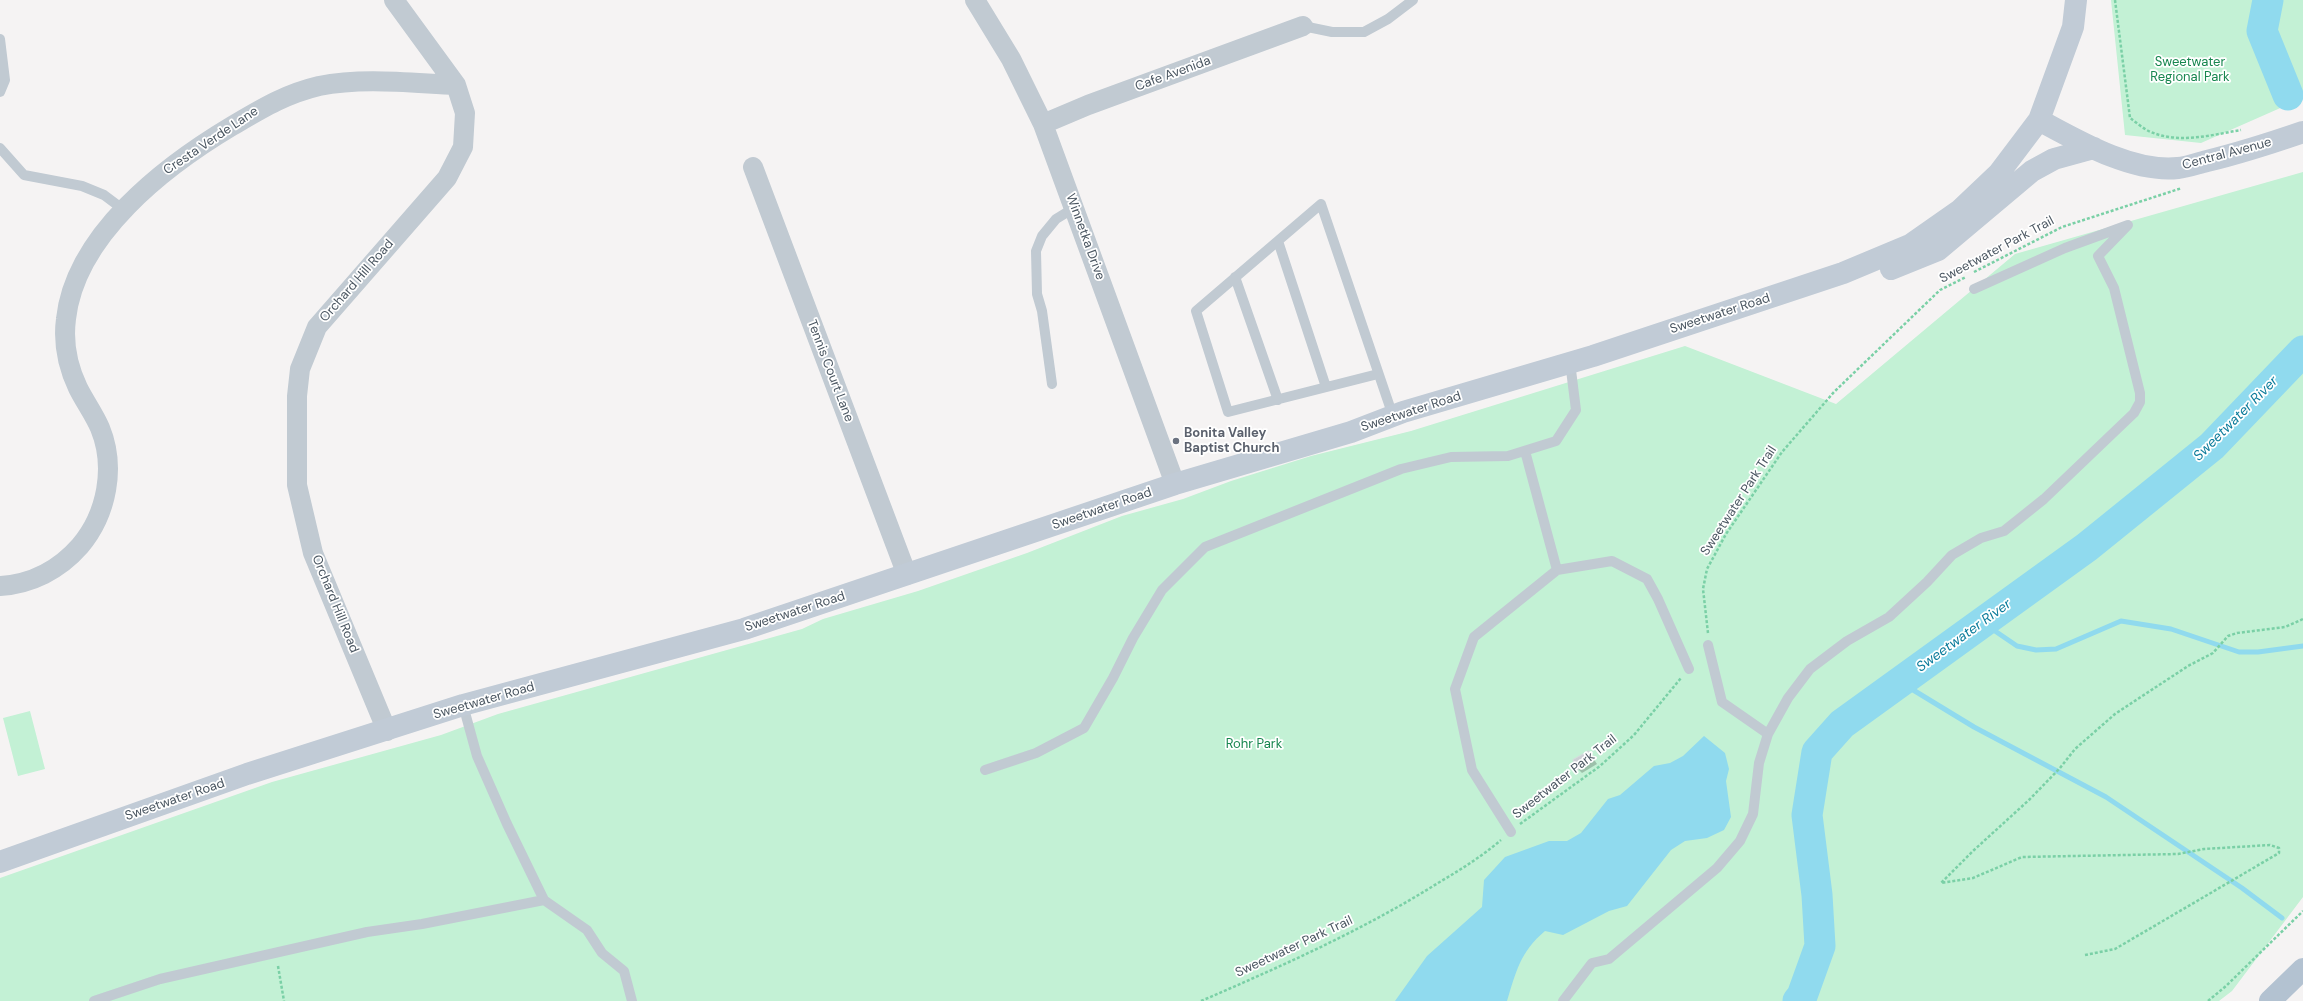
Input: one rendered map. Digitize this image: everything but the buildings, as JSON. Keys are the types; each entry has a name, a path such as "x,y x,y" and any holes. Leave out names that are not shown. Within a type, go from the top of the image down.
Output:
{"main road":[{"name":"Sweetwater Road","path":"0,862 247,774 387,731 463,705 744,630 1175,484 1351,432 1393,416 1570,362 1843,273 1910,245 1960,210 1999,173 2039,120 2072,30 2076,0"},
{"name":"Central Avenue","path":"2039,120 2094,148 2140,165 2178,168 2253,138 2303,132"},
{"path":"1843,273 1866,279 1938,250 2032,171 2044,163 2094,148"},
{"path":"2270,1001 2303,969"}],"street":[{"name":"Orchard Hill Road","path":"387,731 314,553 297,485 297,396 300,369 317,327 447,178 463,147 465,113 456,85 394,0"},
{"name":"Winnetka Drive","path":"975,0 1012,59 1043,124 1175,484"},
{"name":"Cafe Avenida","path":"1043,124 1088,105 1303,26"},
{"name":"Cresta Verde Lane","path":"0,586 14,585 31,581 60,565 84,541 100,512 108,479 105,446 96,420 77,386 71,371 65,338 65,321 72,287 79,270 88,254 124,210 164,172 189,153 250,114 302,90 340,83 456,85"},
{"name":"Tennis Court Lane","path":"753,167 907,575"}],"lane":[{"path":"1303,26 1332,32 1364,32 1401,4 1413,0"},
{"path":"0,39 5,80 0,92"},
{"path":"0,148 24,175 82,186 104,195 124,210"},
{"path":"1378,374 1228,412 1196,312 1321,204 1393,416"},
{"path":"1052,384 1042,312 1037,294 1036,251 1042,236 1056,219 1074,208"},
{"path":"1563,1001 1592,962 1609,959 1717,868 1740,842 1753,814 1760,763 1768,734 1788,698 1810,669 1847,641 1888,617 1927,582 1952,555 1976,540 2004,531 2044,499 2134,413 2140,402 2140,393 2114,288 2098,256 2128,224 2065,248 1974,289"},
{"path":"1278,241 1326,387"},
{"path":"1236,277 1278,400"},
{"path":"986,770 1036,752 1084,728 1113,678 1133,638 1162,590 1205,547 1401,469 1451,457 1508,456 1556,441 1576,410 1570,362"},
{"path":"1525,451 1557,570"},
{"path":"1511,832 1472,770 1455,689 1474,637 1557,570 1612,561 1647,579 1658,599 1688,669"},
{"path":"1708,645 1722,702 1768,734"},
{"path":"463,705 477,756 507,824 544,900 587,930 602,953 624,971 632,1001"},
{"path":"94,1001 160,979 274,955 367,932 422,924 544,900"}],"path":[{"path":"2115,0 2130,118 2150,132 2173,138 2253,138"},
{"name":"Sweetwater Park Trail","path":"1708,645 1703,589 1707,569 1726,534 1782,452 1834,392 1940,290 2062,226 2184,188"},
{"path":"2085,955 2115,949 2279,853 2279,848 2270,845 2202,849 2178,854 2022,857 1973,878 1941,883 2049,780 2075,748 2115,714 2217,649 2222,641 2237,633 2285,627 2303,619"},
{"name":"Sweetwater Park Trail","path":"1201,1001 1292,961 1403,905 1484,854 1511,832 1600,766 1634,735 1688,669"},
{"path":"2208,1001 2303,910"},
{"path":"274,955 280,971 284,1001"}],"green space":[{"name":"Sweetwater Regional Park","path":"2111,0 2303,0 2303,98 2201,143 2125,135"},
{"name":"Rohr Park","path":"2303,172 2303,897 2232,991 2219,1001 0,1001 0,878 272,782 441,735 498,714 802,629 823,619 918,591 1027,553 1122,516 1183,499 1231,481 1311,456 1411,431 1685,346 1836,404 2015,254"},
{"path":"30,711 45,769 18,776 3,718"}],"water":[{"path":"1704,736 1725,753 1729,769 1726,781 1731,817 1724,830 1707,838 1685,841 1671,850 1627,906 1609,911 1563,935 1545,931 1524,955 1516,972 1507,1001 1395,1001 1427,956 1482,907 1484,880 1505,857 1549,841 1567,841 1581,833 1608,799 1620,795 1654,766 1670,763 1683,756"}],"waterway":[{"name":"Sweetwater River","path":"2268,0 2262,31 2288,95"},
{"name":"Sweetwater River","path":"1798,1001 1802,996 1820,946 1817,895 1807,815 1817,752 1842,724 2087,547 2212,446 2303,351"},
{"path":"1987,619 1995,631 2017,646 2036,650 2056,649 2121,621 2171,629 2239,652 2258,652 2303,646"},
{"path":"1900,682 1974,727 2106,797 2242,888 2282,918"}],"place":[{"name":"Bonita Valley Baptist Church","path":"1176,441"}]}
